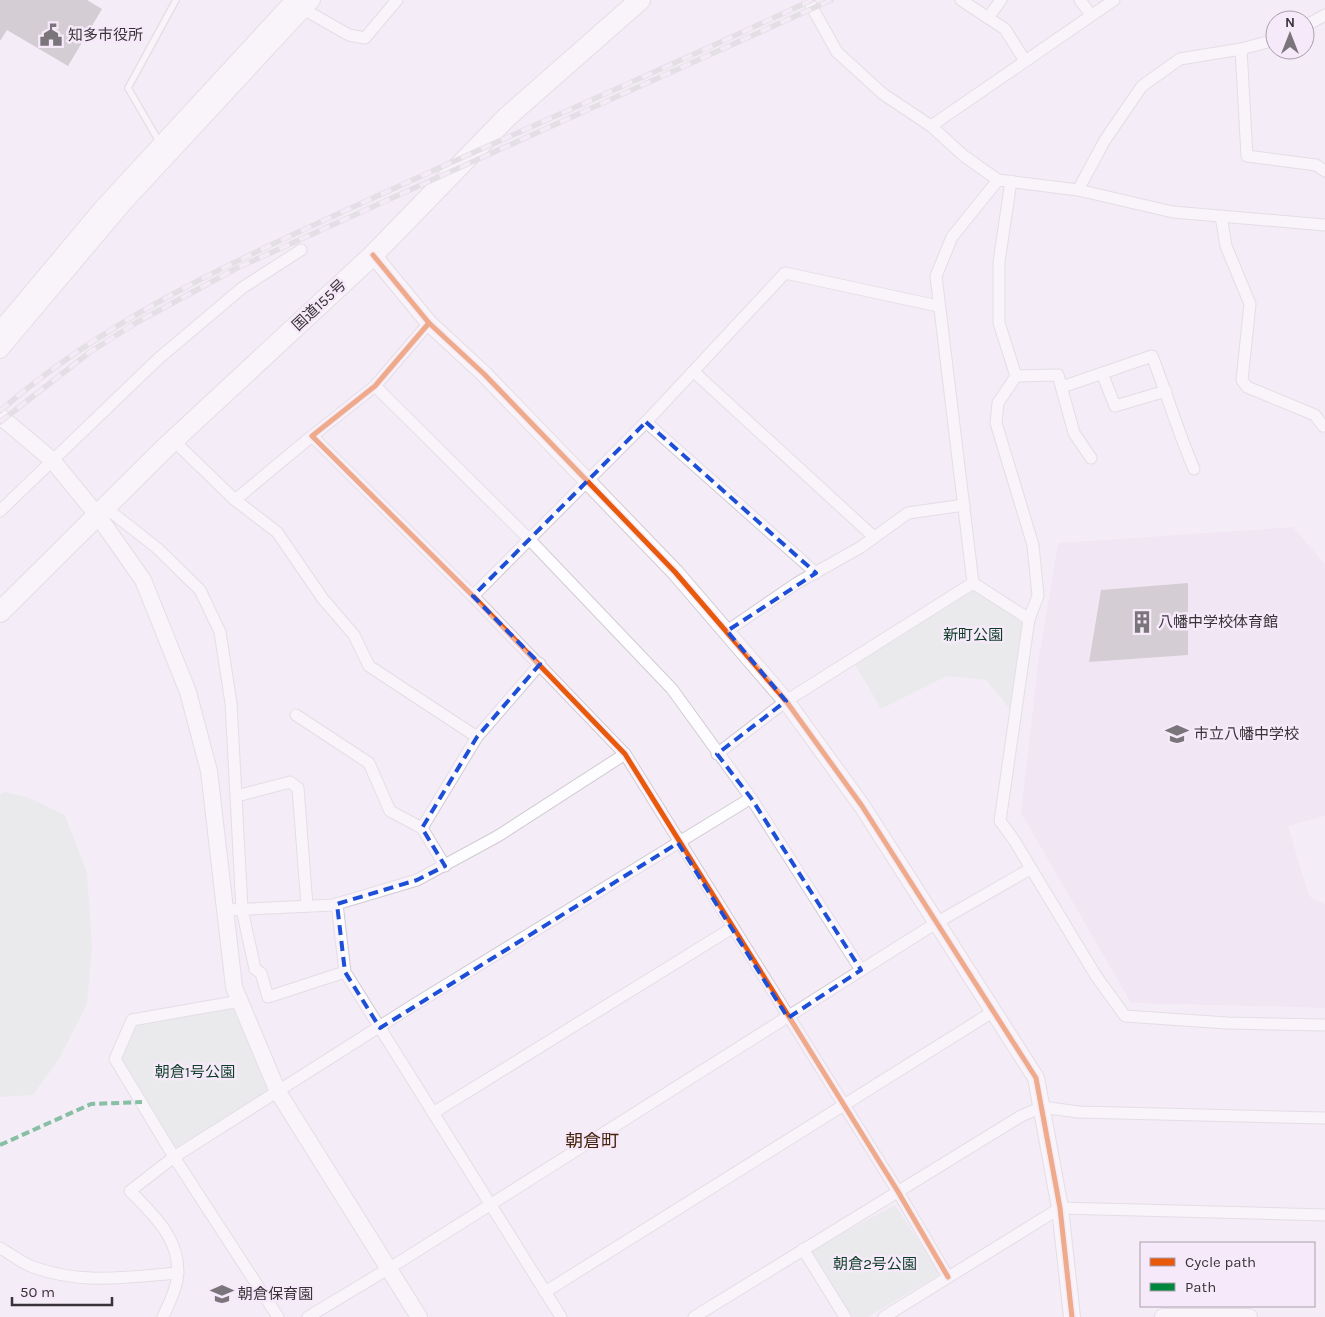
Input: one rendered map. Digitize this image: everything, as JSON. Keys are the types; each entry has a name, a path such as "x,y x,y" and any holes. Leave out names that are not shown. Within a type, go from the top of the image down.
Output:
{"highway":[{"name":"国道155号","path":"0,612 174,441 373,255 508,117 640,0"}],"street":[{"path":"0,350 164,150 298,2 349,35 365,38 397,0"},
{"path":"808,0 837,52 883,94 931,126 964,156 998,180 1078,190 1173,212 1325,225"},
{"path":"961,0 1004,29 1025,61"},
{"path":"988,18 1001,0"},
{"path":"1080,0 1091,15"},
{"path":"931,126 1114,0"},
{"path":"1078,190 1105,140 1142,86 1180,58 1241,49 1265,43"},
{"path":"1241,49 1247,156 1316,165 1325,171"},
{"path":"0,330 103,207 164,150"},
{"path":"973,583 938,306 936,276 952,237 998,180"},
{"path":"1010,181 998,262 999,323 1016,376"},
{"path":"1221,216 1226,246 1250,304 1242,380 1246,387 1315,415 1323,426 1325,425"},
{"path":"0,511 158,359 242,288 301,250"},
{"path":"373,255 429,323 484,374 675,572 786,701 862,806 1036,1078 1060,1208 1072,1317"},
{"path":"472,596 646,422 785,273 938,306"},
{"path":"236,500 375,386 429,323"},
{"path":"1062,387 1152,356 1166,391 1177,428 1194,469"},
{"path":"694,372 874,537"},
{"path":"1102,373 1115,406 1166,391"},
{"path":"1016,376 1058,375 1074,433 1091,458"},
{"path":"1016,376 998,403 996,423 1033,545 1038,596 1029,619 1000,821 1014,840 1096,976 1124,1016 1227,1023 1325,1025"},
{"path":"375,386 530,540 672,689 750,798 862,970"},
{"path":"0,416 52,460 102,512 143,580 188,692 209,770 234,909 255,969 261,973 268,997 345,972"},
{"path":"646,422 816,573"},
{"path":"312,436 540,664 625,754 678,843 897,1190 948,1276"},
{"path":"174,441 236,500 277,532 323,599 354,635 368,666 477,737"},
{"path":"727,631 797,583 874,537 908,513 964,506"},
{"path":"102,512 157,548 200,590 220,632 231,704 237,796 234,987 278,1092 419,1317"},
{"path":"973,583 1029,619"},
{"path":"717,754 786,701 973,583"},
{"path":"422,828 477,737 540,664"},
{"path":"296,715 369,763 390,811 422,828 445,866"},
{"path":"234,909 337,904 417,880 445,866 467,851 498,836 625,754"},
{"path":"237,796 290,782 298,788 307,906"},
{"path":"163,1317 176,1285 178,1272 176,1252 161,1222 130,1191 174,1157 436,991 750,798"},
{"path":"308,1317 788,1018 936,923 1030,869"},
{"path":"337,904 345,972 562,1317"},
{"path":"433,1114 732,928"},
{"path":"240,1001 132,1020 116,1059 174,1157 278,1317"},
{"path":"545,1292 994,1011"},
{"path":"694,1317 897,1190 1022,1116 1042,1107 1078,1112 1325,1118"},
{"path":"884,1317 1060,1208 1325,1214"},
{"path":"0,1248 31,1266 85,1278 124,1279 178,1272"},
{"path":"803,1249 845,1317"},
{"path":"1163,1317 1249,1317"}],"lane":[{"path":"164,150 128,88 176,0"}],"highlighted area":[{"path":"646,422 816,573 727,631 786,701 717,754 751,798 861,970 788,1018 678,843 380,1028 345,972 337,904 417,880 445,866 422,828 477,737 540,664 473,596"}],"shaded area":[{"name":"市立八幡中学校","path":"1293,527 1325,564 1325,816 1288,826 1309,896 1325,904 1325,1008 1131,1003 1021,813 1039,656 1058,543"}],"green space":[{"name":"新町公園","path":"973,583 1029,619 1015,715 986,680 947,676 881,709 852,659"},
{"path":"5,792 27,797 65,815 87,873 92,947 87,1004 59,1059 33,1095 0,1097 0,794"},
{"name":"朝倉1号公園","path":"240,1001 278,1092 174,1157 115,1059 132,1020"},
{"name":"朝倉2号公園","path":"895,1205 938,1271 937,1276 868,1317 852,1317 812,1256 811,1250"}],"building":[{"name":"知多市役所","path":"0,0 87,0 102,9 68,66 7,30 0,41"},
{"name":"八幡中学校体育館","path":"1188,583 1188,655 1089,662 1101,590"}],"railway":[{"path":"0,411 42,377 86,346 132,317 226,266 812,0"},
{"path":"0,422 90,352 134,324 237,268 831,0"}],"marked path":[{"path":"0,1145 91,1104 142,1102"}],"cycle path":[{"path":"373,255 429,323 484,374 675,572 786,701 862,806 1036,1078 1060,1208 1072,1317"},
{"path":"429,323 375,386 312,436 473,596 625,754 897,1190 948,1277"}],"place":[{"name":"知多市役所","path":"51,35"},
{"name":"八幡中学校体育館","path":"1142,622"},
{"name":"市立八幡中学校","path":"1177,734"},
{"name":"朝倉保育園","path":"222,1294"}],"district":[{"name":"朝倉町","path":"592,1141"}]}
